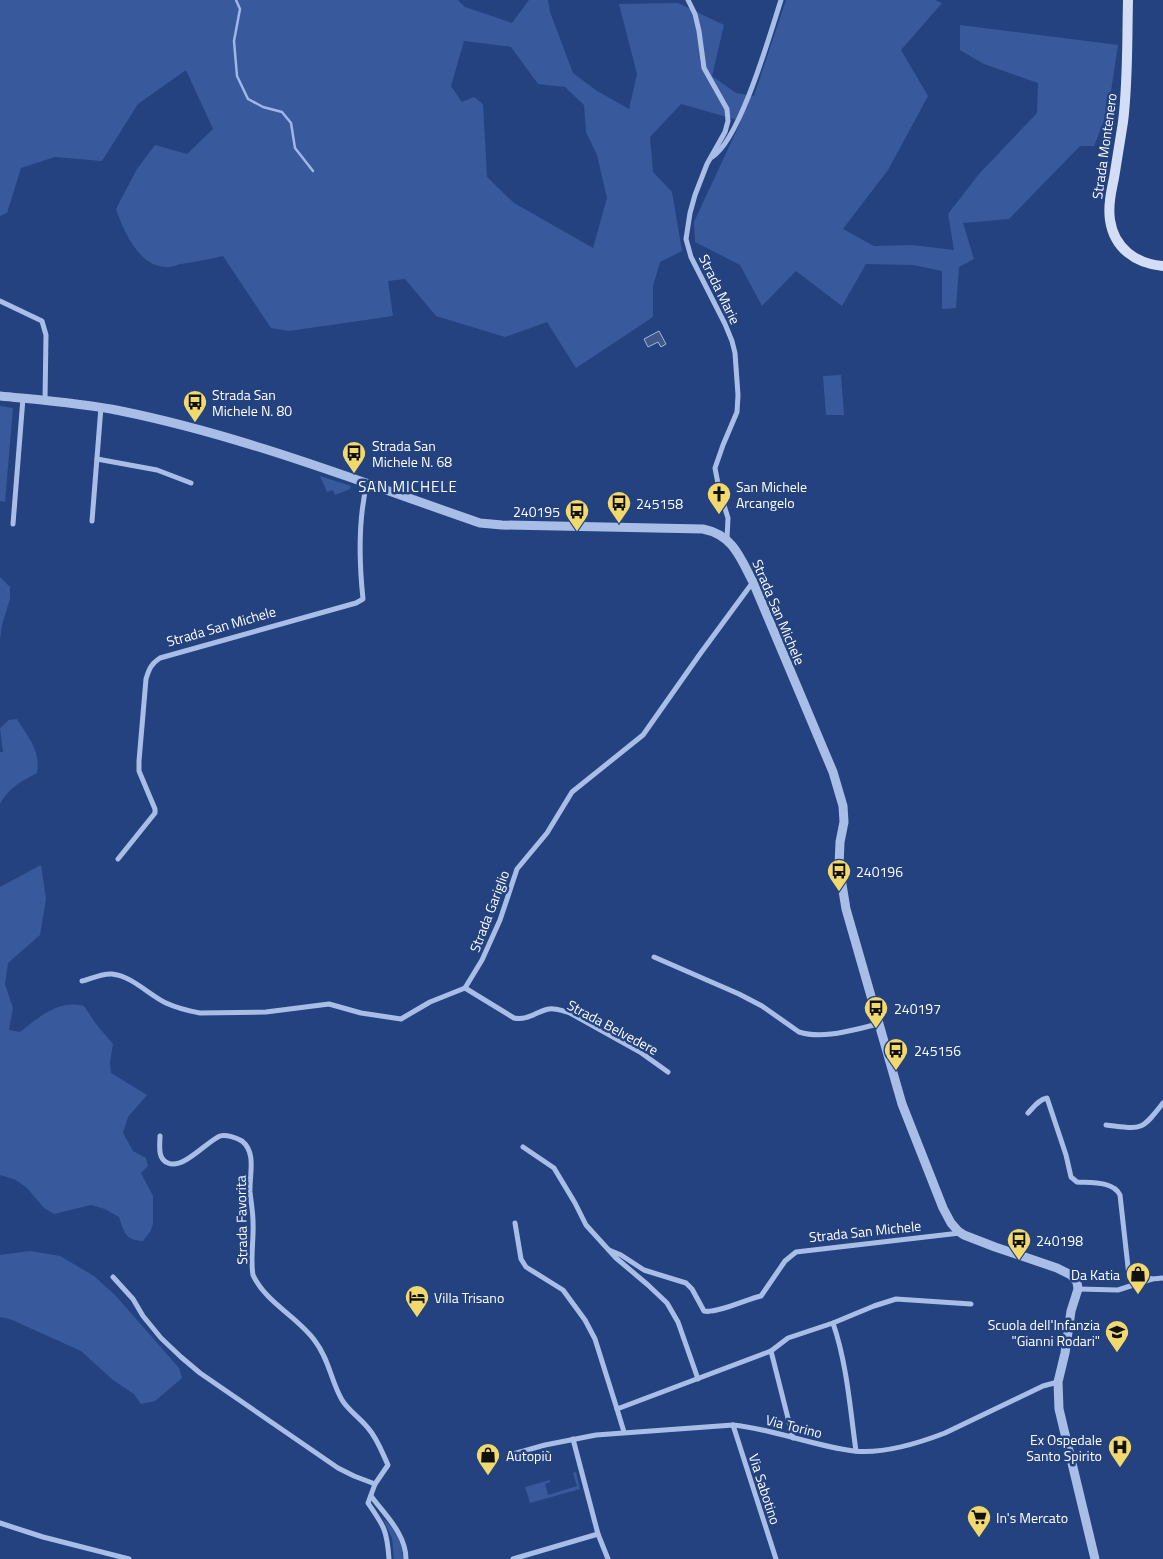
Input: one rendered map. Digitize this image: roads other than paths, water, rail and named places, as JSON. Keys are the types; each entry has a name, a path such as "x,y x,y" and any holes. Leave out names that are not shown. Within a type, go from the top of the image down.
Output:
{"main road":[{"name":"Strada Montenero","path":"1128,0 1126,92 1122,130 1110,196 1110,220 1116,238 1126,251 1140,260 1163,266"}],"street":[{"name":"Strada Marie","path":"688,0 695,14 704,68 727,109 728,121 725,132 707,164 695,195 686,240 691,258 725,324 735,353 738,412 722,446 716,468 719,489 728,518 727,539"},
{"path":"712,157 718,153 734,128 745,103 758,72 781,0"},
{"path":"0,301 39,319 44,326 46,335 45,401"},
{"path":"0,396 101,407 155,418 237,440 311,463 488,524 703,529 713,531 727,539"},
{"path":"13,524 23,398"},
{"path":"92,521 101,407"},
{"path":"97,459 157,470 191,483"},
{"name":"Strada San Michele","path":"118,859 155,813 139,771 146,679 149,667 160,658 356,603 363,599 360,548 364,498 368,483"},
{"name":"Strada San Michele","path":"727,539 742,560 753,582 841,798 844,822 839,856 840,876 850,923 905,1114 945,1213 951,1223 961,1233 995,1247 1057,1268 1076,1280 1078,1289"},
{"name":"Strada Gariglio","path":"465,988 482,960 500,920 517,869 547,833 572,792 643,735 753,582"},
{"path":"654,957 739,994 762,1006 799,1032 805,1034 819,1035 843,1032 880,1023"},
{"path":"82,981 106,974 117,975 128,979 166,1002 200,1013 266,1012 329,1004 361,1013 401,1019 430,1002 465,988"},
{"name":"Strada Belvedere","path":"465,988 514,1018 522,1020 549,1009 570,1013 640,1052 668,1072"},
{"path":"1028,1114 1040,1101 1047,1098 1073,1180 1109,1186 1117,1190 1120,1195 1130,1276 1132,1278 1146,1277 1152,1279"},
{"path":"1106,1125 1130,1128 1141,1127 1150,1120 1163,1103"},
{"name":"Strada Favorita","path":"160,1136 160,1155 162,1159 175,1165 220,1136 233,1137 247,1147 252,1164 250,1185 253,1223 253,1275 255,1281 316,1342 326,1358 343,1402 369,1429 375,1439 388,1464 375,1484 371,1496"},
{"path":"524,1147 554,1168 586,1225 609,1250 667,1303 678,1322 698,1379"},
{"path":"515,1223 521,1259 526,1267 563,1290 586,1320 595,1339 624,1432"},
{"name":"Strada San Michele","path":"609,1250 621,1255 644,1270 686,1283 692,1289 704,1310 709,1312 718,1311 761,1296 785,1261 796,1252 961,1233"},
{"path":"113,1276 133,1299 143,1316 181,1357 338,1468 375,1484"},
{"path":"1095,1559 1059,1410 1058,1382 1065,1353 1071,1312 1078,1289 1118,1290 1152,1279 1163,1278"},
{"path":"617,1409 771,1351 788,1338 896,1299 971,1304"},
{"path":"833,1323 844,1363 856,1451"},
{"path":"771,1351 793,1438"},
{"name":"Via Torino","path":"513,1454 573,1439 624,1432 733,1425 751,1426 793,1438 856,1451 878,1450 945,1433 1043,1386 1058,1382"},
{"name":"Via Sabotino","path":"733,1425 776,1559"},
{"path":"573,1439 598,1534 608,1559"},
{"path":"389,1559 386,1530 368,1502 371,1496 396,1527 403,1540 406,1559"},
{"path":"0,1523 43,1537 129,1559"},
{"path":"513,1559 598,1534"}],"waterway":[{"path":"236,0 240,9 234,41 237,76 248,99 263,107 282,112 291,123 295,148 313,171"}],"place":[{"name":"Strada San Michele N. 80","path":"195,423"},
{"name":"Strada San Michele N. 68","path":"354,474"},
{"name":"San Michele Arcangelo","path":"719,515"},
{"name":"245158","path":"619,524"},
{"name":"240195","path":"577,532"},
{"name":"240196","path":"839,892"},
{"name":"240197","path":"876,1029"},
{"name":"245156","path":"896,1071"},
{"name":"240198","path":"1019,1261"},
{"name":"Da Katia","path":"1138,1295"},
{"name":"Villa Trisano","path":"417,1318"},
{"name":"Scuola dell'Infanzia \"Gianni Rodari\"","path":"1117,1353"},
{"name":"Ex Ospedale Santo Spirito","path":"1120,1468"},
{"name":"Autopiù","path":"488,1476"},
{"name":"In's Mercato","path":"979,1538"}],"district":[{"name":"SAN MICHELE","path":"408,486"}]}
